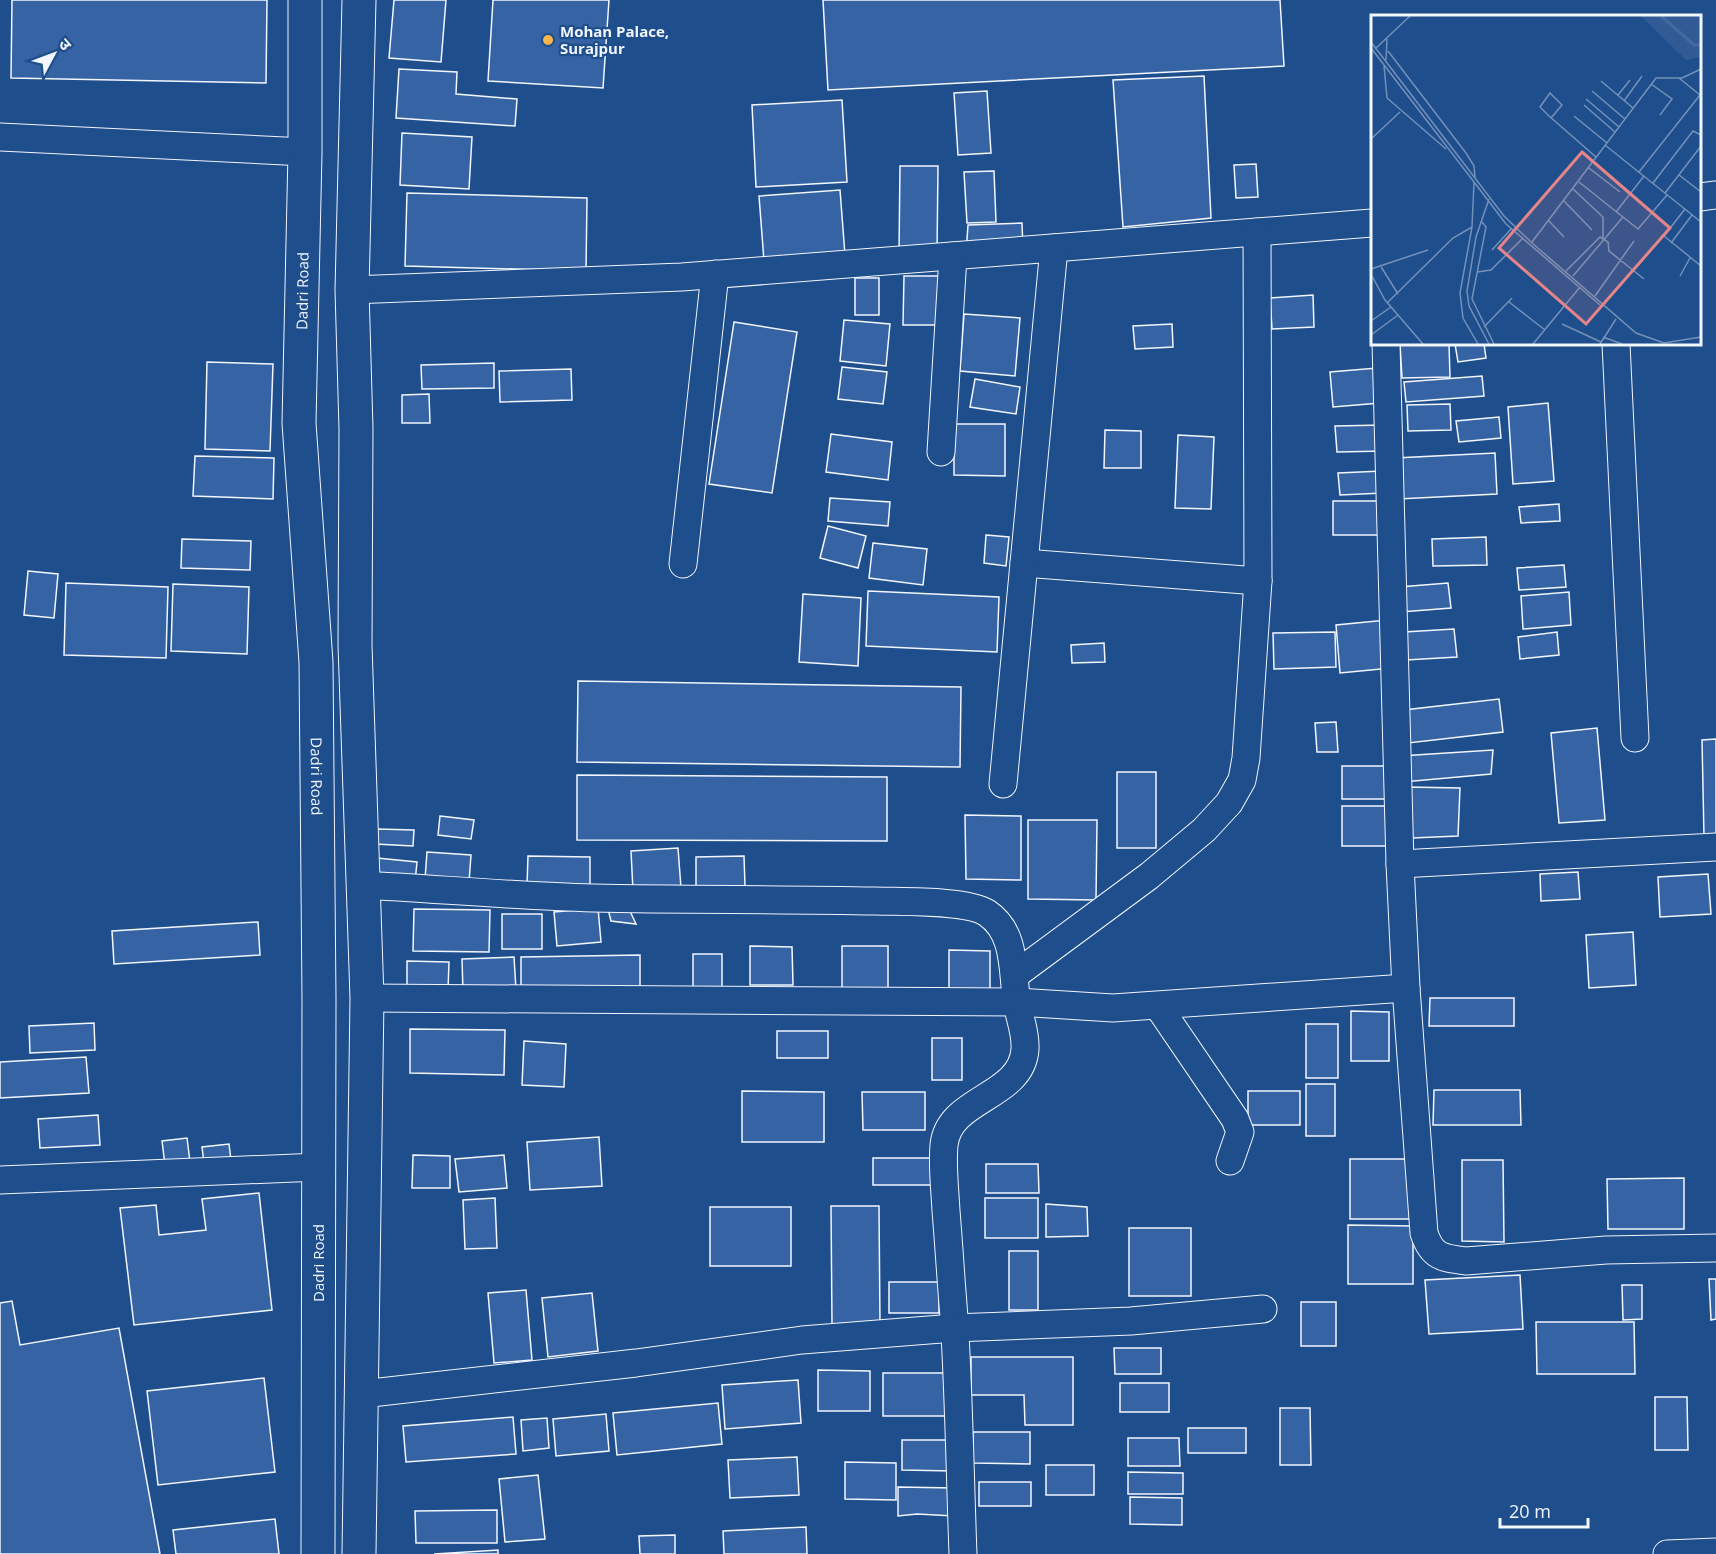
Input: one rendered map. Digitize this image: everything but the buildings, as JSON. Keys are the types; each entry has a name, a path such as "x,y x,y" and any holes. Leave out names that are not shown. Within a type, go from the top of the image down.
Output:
{"main road":[{"name":"Dadri Road","path":"305,0 305,152 299,423 316,662 319,1167 318,1554"},
{"path":"359,0 352,290 356,429 355,645 367,998 359,1554"}],"street":[{"path":"0,137 305,152"},
{"path":"1701,196 1716,195"},
{"path":"352,290 715,274 1371,223"},
{"path":"1015,975 1149,876 1204,830 1229,803 1242,780 1246,758 1258,581 1257,232"},
{"path":"1002,784 1054,248"},
{"path":"941,452 953,255"},
{"path":"682,564 715,274"},
{"path":"1386,345 1400,864 1406,988 1424,1233 1434,1252 1447,1259 1466,1261 1606,1250 1716,1248"},
{"path":"1616,345 1635,738"},
{"path":"1024,563 1258,581"},
{"path":"1400,864 1716,847"},
{"path":"362,885 590,898 912,902 966,906 986,912 1001,927 1011,952 1025,1052 1021,1065 1014,1075 964,1111 950,1125 944,1144 963,1554"},
{"path":"367,998 1017,1002 1113,1008 1406,988"},
{"path":"1158,1006 1235,1119 1240,1132 1230,1161"},
{"path":"0,1180 319,1167"},
{"path":"362,1394 802,1340 954,1328 1131,1321 1263,1309"},
{"path":"1667,1554 1716,1552"}],"place":[{"name":"Mohan Palace, Surajpur","path":"548,40"}]}
